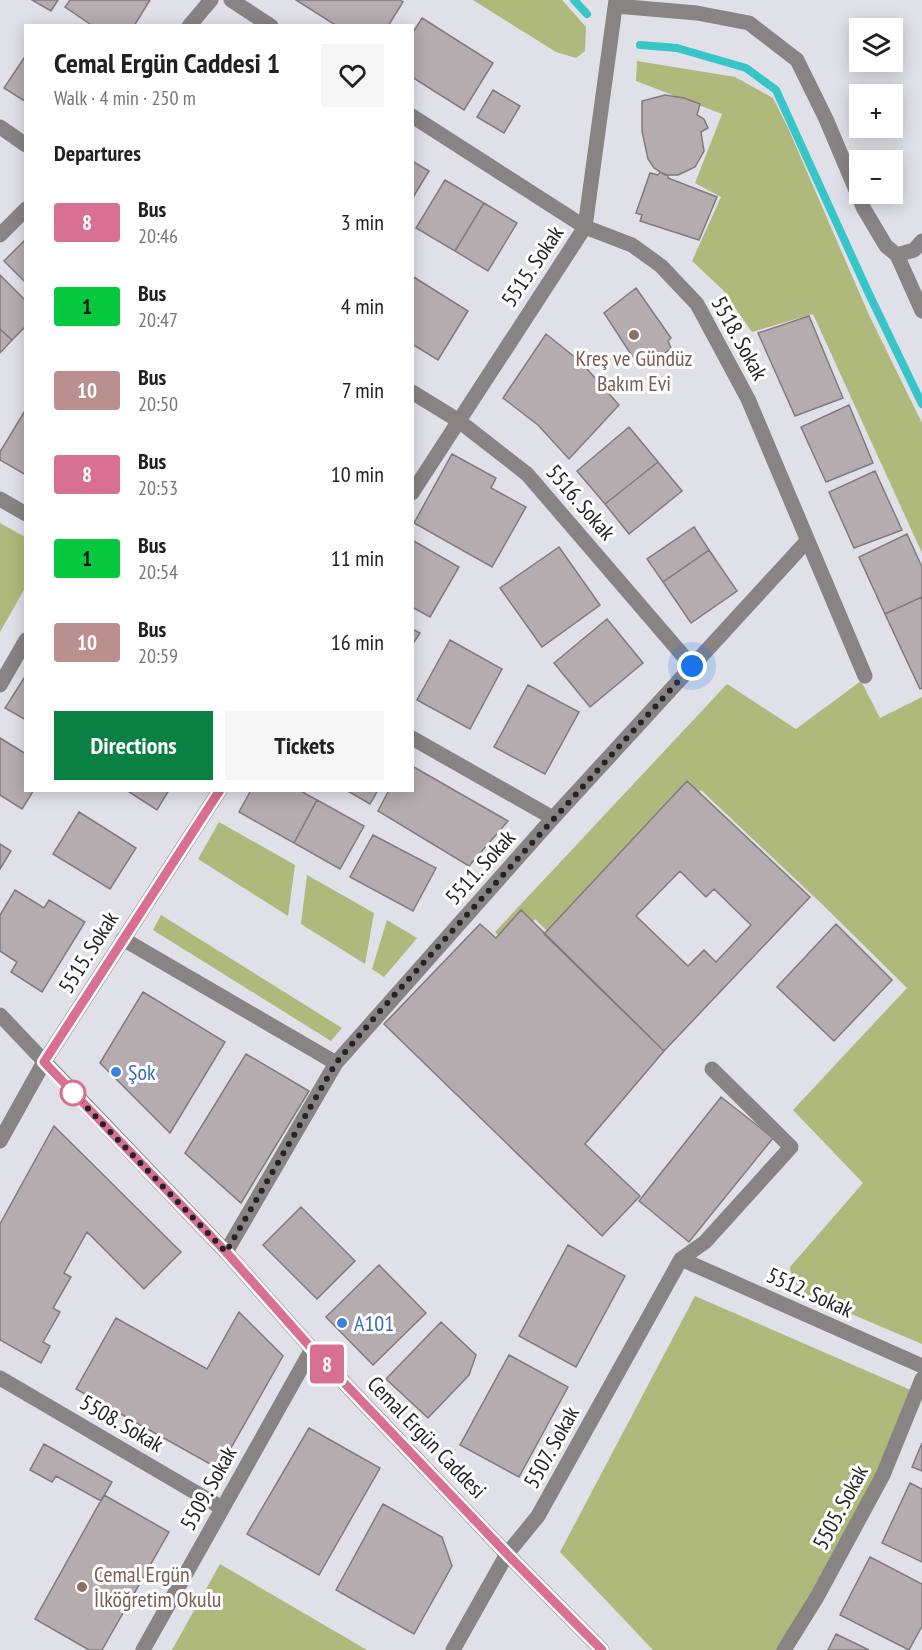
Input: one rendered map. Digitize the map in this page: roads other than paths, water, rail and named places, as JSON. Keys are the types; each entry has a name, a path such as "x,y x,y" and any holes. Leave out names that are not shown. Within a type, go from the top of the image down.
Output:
{"street":[{"path":"191,24 211,0"},
{"path":"231,0 268,24"},
{"path":"616,3 697,13 749,23 796,60 826,119 864,209 886,246 897,255 922,311"},
{"name":"5515. Sokak","path":"414,490 585,227 616,3"},
{"name":"5518. Sokak","path":"414,117 585,227 632,245 660,266 697,304 748,399 865,676"},
{"path":"0,127 24,144"},
{"path":"0,235 24,211"},
{"path":"897,255 914,250 922,241"},
{"name":"5516. Sokak","path":"414,393 459,422 527,474 692,666"},
{"path":"0,499 24,513"},
{"name":"5511. Sokak","path":"226,1252 336,1063 554,818 807,541"},
{"path":"0,685 24,643"},
{"path":"414,739 554,818"},
{"name":"5515. Sokak","path":"0,1141 44,1062 219,792"},
{"path":"123,939 336,1063"},
{"name":"Cemal Ergün Caddesi","path":"0,1015 226,1252 312,1349 507,1554 602,1650"},
{"path":"681,1260 705,1242 791,1147 712,1069"},
{"name":"5512. Sokak","path":"681,1260 922,1366"},
{"name":"5507. Sokak","path":"453,1650 507,1554 538,1516 681,1260"},
{"name":"5509. Sokak","path":"143,1650 312,1349"},
{"name":"5508. Sokak","path":"0,1378 222,1508"},
{"name":"5505. Sokak","path":"784,1650 817,1597 884,1475 922,1379"}],"waterway":[{"path":"574,0 587,14"},
{"path":"640,45 677,48 746,68 776,90 922,404"}],"place":[{"name":"Kreş ve Gündüz Bakım Evi","path":"634,335"},
{"name":"Şok","path":"116,1072"},
{"name":"A101","path":"342,1323"},
{"name":"Cemal Ergün İlköğretim Okulu","path":"82,1587"}]}
